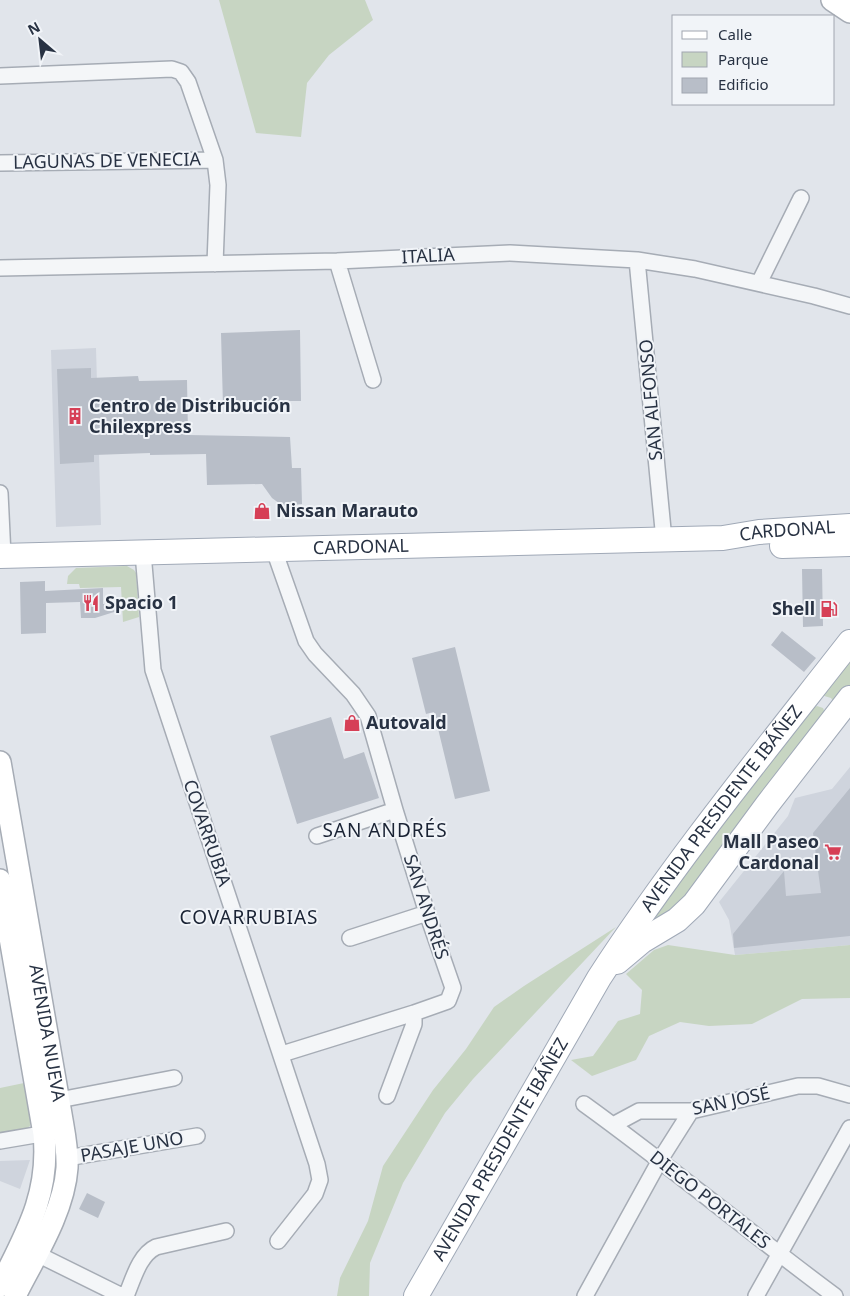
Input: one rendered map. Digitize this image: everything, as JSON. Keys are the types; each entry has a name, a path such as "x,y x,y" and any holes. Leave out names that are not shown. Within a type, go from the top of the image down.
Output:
{"main road":[{"name":"CARDONAL","path":"1,556 723,538 768,532 850,526"},
{"name":"CARDONAL","path":"723,538 779,546 850,544"},
{"name":"AVENIDA PRESIDENTE IBÁÑEZ","path":"416,1296 599,978 650,902 850,642"},
{"name":"AVENIDA PRESIDENTE IBÁÑEZ","path":"599,978 630,951 677,920 694,904 850,698"},
{"path":"801,705 812,699 822,699 826,702 831,717 826,728"},
{"path":"650,902 646,916 654,927 663,930"}],"street":[{"path":"832,0 850,12"},
{"path":"0,76 172,69 181,72 188,82 214,160 218,185 215,264"},
{"name":"LAGUNAS DE VENECIA","path":"0,163 214,160"},
{"path":"759,284 801,198"},
{"name":"ITALIA","path":"0,268 337,261 510,253 637,260 695,269 850,306"},
{"name":"SAN ALFONSO","path":"637,260 664,540"},
{"path":"337,261 373,380"},
{"path":"0,492 1,556"},
{"name":"SAN ANDRÉS","path":"274,550 306,641 315,654 353,694 368,716 427,913 453,988 448,1001 282,1054"},
{"name":"COVARRUBIA","path":"143,553 153,670 317,1164 320,1180 314,1194 278,1240"},
{"name":"AVENIDA NUEVA","path":"0,762 19,928 54,1132 67,1158 65,1182 59,1204 0,1286"},
{"path":"317,836 395,810"},
{"name":"AVENIDA NUEVA","path":"0,880 19,928 59,1100 42,1190 34,1213 28,1249 15,1296"},
{"path":"350,938 427,913"},
{"path":"387,1096 414,1024 414,1013"},
{"path":"59,1100 174,1078"},
{"name":"SAN JOSÉ","path":"613,1125 639,1111 691,1111 798,1086 818,1086 850,1095"},
{"name":"DIEGO PORTALES","path":"584,1104 660,1160 834,1296"},
{"path":"585,1296 660,1160 691,1111"},
{"path":"756,1296 850,1128"},
{"path":"0,1141 54,1132"},
{"name":"PASAJE UNO","path":"67,1158 197,1136"},
{"path":"126,1296 149,1250 226,1231"},
{"path":"28,1249 122,1296"}],"shaded area":[{"path":"96,348 101,525 56,527 51,350"},
{"path":"850,767 850,945 735,955 729,920 719,902 788,816 795,798 832,789"},
{"path":"30,1160 20,1189 0,1181 0,1161"}],"green space":[{"path":"219,0 365,0 373,20 329,55 307,83 301,137 256,133"},
{"path":"127,566 136,573 139,617 123,622 121,587 80,588 79,584 67,584 68,576 76,568"},
{"path":"850,652 850,687 835,704 831,698 821,695"},
{"path":"817,706 823,708 826,715 683,903 655,922 656,913 662,901 813,708"},
{"path":"616,927 473,1079 445,1113 403,1183 370,1263 369,1296 337,1296 340,1278 368,1221 383,1166 433,1090 466,1049 494,1007"},
{"path":"668,945 735,955 850,945 850,998 802,999 752,1024 709,1026 680,1022 649,1036 636,1060 592,1076 571,1060 593,1056 618,1021 640,1014 642,990 626,974 654,950"},
{"path":"24,1083 31,1121 30,1126 23,1131 0,1135 0,1088"}],"building":[{"path":"300,330 301,401 257,401 257,404 223,406 221,333"},
{"path":"91,368 91,378 138,376 139,381 187,380 188,435 290,437 292,468 301,468 302,504 283,506 272,498 262,484 207,485 206,454 94,455 94,462 60,464 57,369"},
{"path":"802,569 822,569 823,626 803,627"},
{"path":"45,581 45,591 103,588 103,604 129,604 130,607 95,618 81,618 80,602 46,603 46,633 21,634 20,582"},
{"path":"782,631 816,658 804,672 771,645"},
{"path":"455,647 490,791 455,799 434,712 426,714 412,658"},
{"path":"331,717 344,759 364,752 379,798 297,824 270,736"},
{"name":"Mall Paseo Cardonal","path":"850,788 850,936 734,948 733,934 784,871 786,896 821,893 813,833"},
{"path":"87,1193 105,1202 98,1218 79,1209"}],"place":[{"name":"Centro de Distribución Chilexpress","path":"75,416"},
{"name":"Nissan Marauto","path":"262,511"},
{"name":"Spacio 1","path":"91,603"},
{"name":"Shell","path":"829,609"},
{"name":"Autovald","path":"352,723"},
{"name":"Mall Paseo Cardonal","path":"833,852"}],"district":[{"name":"SAN ANDRÉS","path":"385,830"},
{"name":"COVARRUBIAS","path":"249,917"}]}
